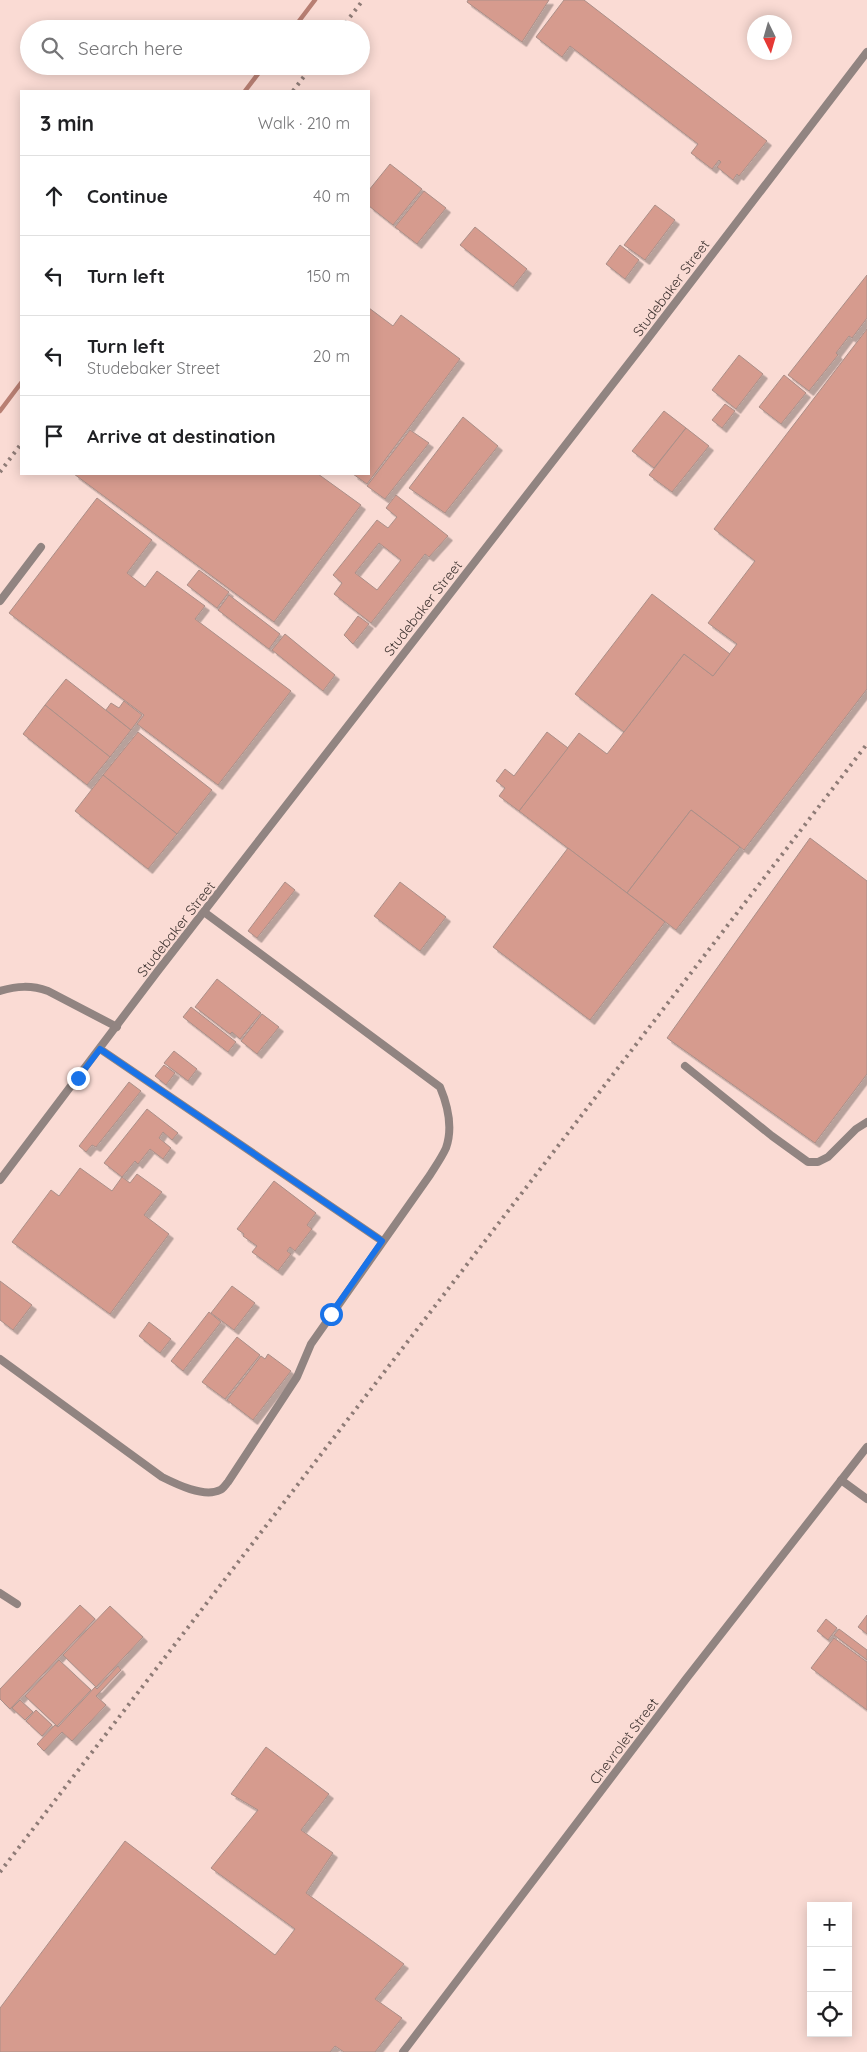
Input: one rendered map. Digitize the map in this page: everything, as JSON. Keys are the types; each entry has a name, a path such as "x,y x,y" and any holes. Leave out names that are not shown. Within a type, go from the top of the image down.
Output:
{"lane":[{"name":"Studebaker Street","path":"0,1180 204,912 867,52"},
{"path":"0,601 41,547"},
{"path":"0,1360 162,1477 189,1489 206,1492 219,1491 228,1482 297,1378 311,1344 430,1175 446,1148 450,1124 447,1104 440,1087 204,912"},
{"path":"0,991 22,986 48,990 117,1027"},
{"path":"100,1049 382,1241"},
{"path":"685,1066 772,1136 808,1162 818,1162 828,1157 856,1129 867,1122"},
{"name":"Chevrolet Street","path":"403,2052 686,1679 867,1447"},
{"path":"841,1480 867,1499"},
{"path":"0,1593 17,1604"}],"building":[{"path":"468,0 549,0 522,42 467,2"},
{"path":"564,0 584,0 767,141 739,176 737,174 733,180 717,167 721,162 719,160 712,169 691,153 698,144 570,46 562,57 536,37"},
{"path":"390,164 422,189 393,225 370,207 370,189"},
{"path":"424,191 446,208 417,244 395,227"},
{"path":"655,205 675,220 645,260 624,245"},
{"path":"475,227 527,269 513,287 460,245"},
{"path":"620,245 639,260 625,279 606,264"},
{"path":"867,275 867,318 852,338 849,336 836,353 838,355 809,391 788,375"},
{"path":"370,309 393,326 401,315 460,359 367,484 354,475 370,475"},
{"path":"867,329 867,689 744,850 691,810 627,893 519,811 579,733 607,754 684,654 713,676 737,644 708,623 755,561 714,529"},
{"path":"739,355 763,374 736,409 712,390"},
{"path":"784,375 806,393 781,424 759,407"},
{"path":"725,404 735,411 722,428 712,420"},
{"path":"664,411 686,428 654,468 632,451"},
{"path":"463,417 498,446 445,513 409,488"},
{"path":"686,428 709,446 672,492 649,475"},
{"path":"410,430 429,443 385,499 367,486"},
{"path":"75,475 319,475 361,505 274,622"},
{"path":"396,495 448,536 429,557 425,554 371,623 334,594 342,583 333,575 377,520 388,528 397,517 386,508","holes":["379,543 401,560 377,590 355,573"]},
{"path":"97,498 152,540 127,573 145,587 157,571 205,606 195,619 291,691 218,785 137,724 144,715 9,613"},
{"path":"199,570 229,592 217,608 187,585"},
{"path":"652,594 730,654 713,676 684,654 624,732 575,694"},
{"path":"229,595 280,634 269,649 218,610"},
{"path":"358,616 369,624 353,644 344,635"},
{"path":"285,634 335,675 323,691 272,650"},
{"path":"66,679 131,730 110,757 45,705"},
{"path":"124,701 142,715 131,730 106,710 111,703 119,708"},
{"path":"45,705 110,757 87,785 23,734"},
{"path":"138,732 212,790 177,834 103,775"},
{"path":"547,732 568,748 519,811 499,796 505,788 496,781 505,769 514,776"},
{"path":"103,775 177,834 148,869 75,811"},
{"path":"691,810 740,847 676,930 627,893"},
{"path":"810,838 867,881 867,1074 815,1143 667,1038"},
{"path":"568,848 665,922 590,1020 493,947"},
{"path":"285,882 295,890 257,938 248,931"},
{"path":"400,882 446,917 420,951 374,916"},
{"path":"217,979 261,1013 240,1039 232,1032 230,1034 195,1007"},
{"path":"191,1007 236,1042 228,1052 183,1017"},
{"path":"262,1014 279,1027 257,1054 241,1041"},
{"path":"174,1051 197,1069 188,1081 164,1063"},
{"path":"164,1065 175,1073 166,1085 155,1076"},
{"path":"129,1082 141,1091 96,1147 92,1145 86,1152 79,1146"},
{"path":"147,1109 178,1133 172,1140 163,1132 159,1138 171,1148 163,1159 150,1149 138,1164 135,1161 122,1177 104,1163"},
{"path":"80,1168 112,1191 122,1177 130,1183 137,1174 162,1192 144,1215 169,1234 110,1314 12,1242 51,1190 59,1196"},
{"path":"274,1181 316,1213 307,1225 312,1229 295,1251 290,1247 287,1251 291,1254 278,1271 252,1252 257,1246 237,1229"},
{"path":"0,1281 32,1305 13,1330 0,1320"},
{"path":"232,1286 255,1303 234,1330 211,1313"},
{"path":"209,1312 221,1322 183,1371 171,1361"},
{"path":"149,1322 171,1339 160,1353 139,1336"},
{"path":"237,1337 260,1355 225,1399 202,1382"},
{"path":"268,1354 291,1371 253,1420 227,1400 261,1356 265,1359"},
{"path":"80,1605 95,1619 10,1709 0,1699 0,1689"},
{"path":"110,1606 143,1637 96,1687 63,1655"},
{"path":"867,1615 867,1634 858,1627"},
{"path":"826,1619 837,1628 828,1640 817,1631"},
{"path":"839,1629 867,1650 867,1660 834,1635"},
{"path":"834,1638 867,1662 867,1710 811,1668"},
{"path":"59,1660 91,1690 57,1726 25,1696"},
{"path":"118,1666 121,1670 96,1696 106,1705 72,1741 62,1732 44,1751 37,1744 55,1725 58,1727 95,1687 97,1689"},
{"path":"20,1700 33,1712 25,1720 12,1708"},
{"path":"36,1710 52,1725 42,1736 26,1721"},
{"path":"266,1747 329,1794 301,1830 333,1853 306,1893 404,1964 375,1999 402,2018 375,2052 344,2052 335,2046 330,2052 0,2052 0,2008 125,1841 275,1955 295,1929 211,1868 258,1810 231,1794"}],"waterway":[{"path":"300,20 315,0"},
{"path":"246,90 257,75"},
{"path":"0,411 20,384"}],"railway":[{"path":"348,20 363,0"},
{"path":"294,90 305,75"},
{"path":"0,472 20,445"},
{"path":"0,1872 867,744"}],"route":[{"path":"78,1078 100,1049 382,1241 331,1314"}]}
